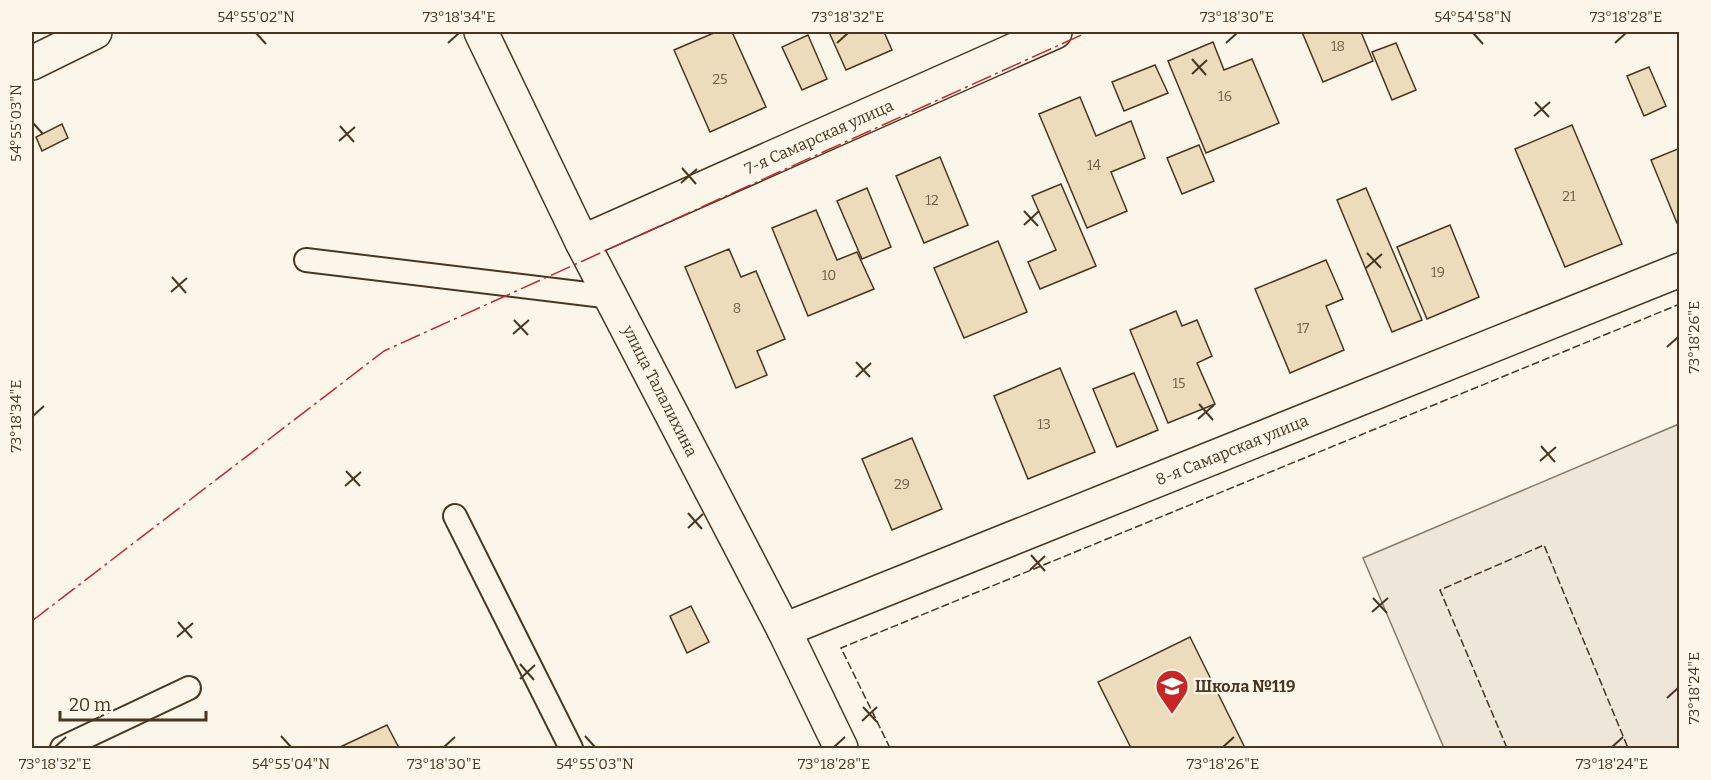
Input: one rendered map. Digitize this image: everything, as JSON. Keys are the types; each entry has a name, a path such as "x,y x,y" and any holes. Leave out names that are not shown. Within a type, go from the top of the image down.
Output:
{"street":[{"path":"32,63 95,32"},
{"name":"улица Талалихина","path":"481,32 582,242 784,630 841,748"},
{"name":"7-я Самарская улица","path":"582,242 1055,32"},
{"name":"8-я Самарская улица","path":"784,630 1680,270"}],"lane":[{"path":"306,260 612,297"},
{"path":"455,516 571,748"},
{"path":"62,748 189,688"}],"shaded area":[{"path":"1679,424 1679,748 1444,748 1363,558"}],"building":[{"path":"716,32 732,32 766,107 710,132 674,50"},
{"path":"829,32 884,32 892,50 846,70"},
{"path":"1302,32 1361,32 1373,61 1323,82"},
{"path":"808,35 827,79 802,90 782,47"},
{"path":"1213,42 1224,70 1252,59 1279,123 1206,153 1168,61"},
{"path":"1396,43 1416,90 1392,100 1372,52"},
{"path":"1155,65 1168,93 1124,111 1112,82"},
{"path":"1649,67 1666,106 1644,116 1627,76"},
{"path":"1080,97 1096,136 1131,121 1145,158 1111,172 1127,211 1087,228 1039,114"},
{"path":"62,124 68,138 42,151 36,137"},
{"path":"1572,125 1622,244 1565,267 1515,149"},
{"path":"1199,145 1214,181 1182,194 1167,158"},
{"path":"1680,148 1680,222 1677,223 1651,160"},
{"path":"940,157 968,225 924,243 896,176"},
{"path":"1061,184 1096,266 1040,289 1028,262 1056,250 1032,196"},
{"path":"867,188 891,247 862,259 837,201"},
{"path":"1366,188 1422,320 1392,332 1337,200"},
{"path":"816,210 837,260 857,252 874,289 808,316 772,228"},
{"path":"1450,225 1479,297 1427,319 1397,247"},
{"path":"998,241 1027,312 964,338 934,268"},
{"path":"729,249 741,277 756,271 785,339 757,351 767,375 736,388 685,267"},
{"path":"1326,260 1343,299 1326,306 1344,350 1290,373 1255,289"},
{"path":"1176,311 1182,326 1197,320 1212,356 1197,363 1215,404 1168,423 1130,330"},
{"path":"1060,368 1095,452 1028,479 994,396"},
{"path":"1134,373 1158,430 1117,447 1093,389"},
{"path":"912,438 942,509 892,530 862,459"},
{"path":"691,606 709,642 687,653 670,616"},
{"name":"Школа №119","path":"1190,637 1245,748 1131,748 1098,682"},
{"path":"387,725 399,748 338,748"}],"fence":[{"path":"890,748 841,648 1680,304"},
{"path":"1507,748 1440,590 1544,545 1628,748"}],"power":[{"path":"32,621 384,351 1088,32"}],"place":[{"name":"Школа №119","path":"1172,715"}]}
